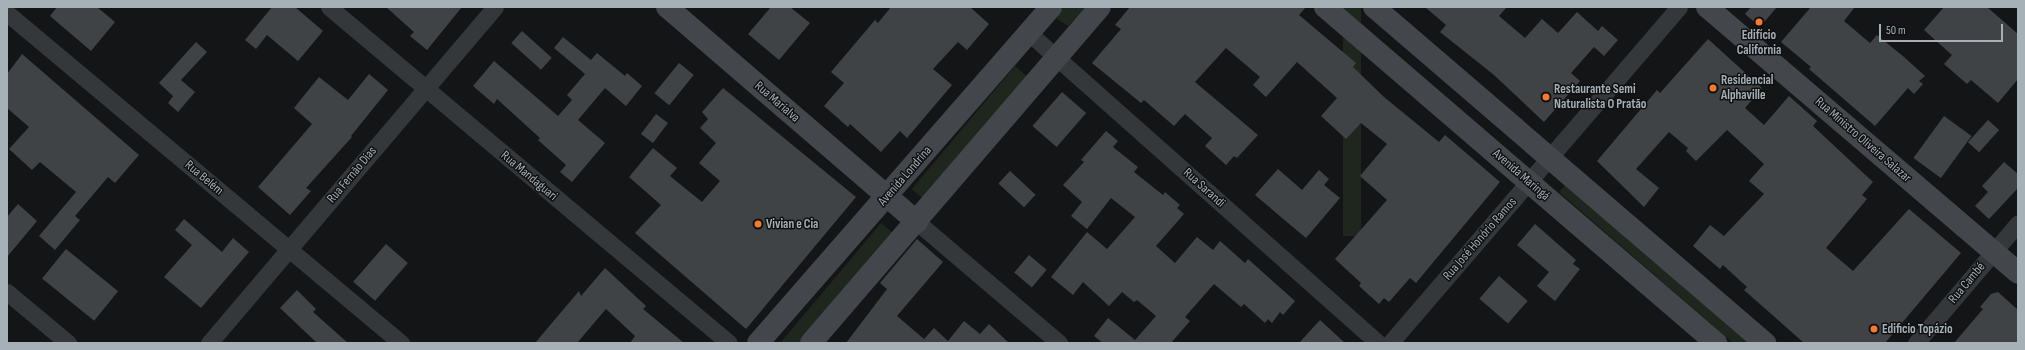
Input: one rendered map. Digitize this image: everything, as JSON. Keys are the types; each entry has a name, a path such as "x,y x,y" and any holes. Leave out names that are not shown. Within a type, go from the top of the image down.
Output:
{"street":[{"name":"Rua Mandaguari","path":"329,7 729,343"},
{"name":"Rua Fernão Dias","path":"210,343 495,7"},
{"name":"Rua Marialva","path":"667,7 916,222"},
{"name":"Avenida Londrina","path":"758,343 1030,33 1051,7"},
{"path":"811,343 1058,58 1100,7"},
{"name":"Avenida Maringá","path":"1325,7 1716,343"},
{"path":"1374,7 1765,343"},
{"name":"Rua José Honório Ramos","path":"1390,343 1678,7"},
{"name":"Rua Ministro Oliveira Salazar","path":"1707,7 2018,273"},
{"name":"Rua Belém","path":"7,13 401,343"},
{"name":"Rua Sarandi","path":"1030,33 1378,343"},
{"path":"1404,75 1424,50"},
{"path":"916,222 1059,343"},
{"name":"Rua Cambé","path":"1916,343 2018,223"},
{"path":"7,292 68,343"}],"shaded area":[{"path":"1064,7 1087,7 1068,26 1057,19 1058,14"},
{"path":"1343,7 1361,7 1361,236 1343,236"},
{"path":"1015,66 1027,76 924,200 912,189"},
{"path":"1567,183 1751,343 1733,343 1559,192"},
{"path":"881,223 893,233 801,343 780,343"}],"building":[{"path":"57,7 97,7 115,22 91,51 50,16"},
{"path":"272,7 295,7 323,31 298,61 267,35 256,49 245,40"},
{"path":"386,7 462,7 427,50 410,36 414,32"},
{"path":"771,7 790,7 810,23 779,60 748,34"},
{"path":"891,7 970,7 989,24 967,50 958,42 933,69 952,85 907,138 900,131 881,152 850,124 848,127 824,106 844,83 831,72 875,20 878,23"},
{"path":"1130,7 1306,7 1299,15 1356,63 1353,67 1384,97 1439,142 1445,135 1500,182 1416,283 1410,278 1389,302 1384,298 1379,304 1359,286 1361,283 1335,259 1387,200 1360,176 1387,144 1361,123 1346,139 1321,116 1337,98 1297,62 1266,97 1253,85 1260,77 1226,48 1195,82 1258,135 1237,158 1234,156 1226,165 1205,146 1212,138 1185,114 1174,126 1144,100 1141,103 1092,63 1121,29 1115,25"},
{"path":"1425,7 1507,7 1499,16 1525,38 1542,19 1558,33 1577,12 1598,31 1602,26 1618,40 1604,56 1594,47 1571,73 1580,81 1544,122 1494,75 1440,32 1446,25"},
{"name":"Edifício California","path":"1751,7 1777,7 1760,27 1745,14"},
{"path":"1811,7 1855,7 1844,21 1870,43 1877,35 1925,76 1919,81 1923,84 1914,94 1908,88 1875,126 1809,69 1811,67 1781,42"},
{"path":"1944,7 1987,7 2018,34 2018,79 1998,103 1971,80 1967,84 1944,64 1952,55 1924,30"},
{"path":"522,31 552,58 541,70 511,43"},
{"path":"563,37 591,60 597,53 625,76 627,73 642,86 626,106 605,88 578,120 605,143 572,182 560,172 566,165 538,140 540,138 497,99 494,104 473,86 494,61 558,116 572,100 567,95 585,74 554,48"},
{"path":"1708,39 1762,88 1745,108 1764,125 1789,96 1817,121 1813,126 1873,182 1862,195 1867,199 1826,248 1853,271 1909,209 1961,253 1885,343 1804,343 1744,290 1747,287 1723,265 1720,269 1693,246 1710,225 1724,236 1764,194 1749,181 1764,164 1727,130 1696,161 1686,151 1688,148 1669,132 1636,169 1659,188 1644,207 1597,161 1657,90 1660,93"},
{"path":"196,42 207,52 181,80 195,92 178,112 168,103 173,96 159,83"},
{"path":"22,54 139,155 115,183 108,177 75,216 80,220 55,250 39,236 76,192 40,162 32,170 9,149 29,127 7,108 7,74"},
{"path":"679,63 694,75 669,105 654,93"},
{"path":"369,74 388,90 351,136 352,137 306,188 311,191 290,215 258,187 312,124 294,108 319,77 348,100"},
{"name":"Vivian e Cia","path":"723,88 856,197 746,329 635,233 661,205 629,177 653,148 677,168 670,176 702,202 720,181 699,163 716,143 700,128 708,119 702,112"},
{"path":"1062,92 1086,113 1057,147 1032,126"},
{"path":"656,114 668,123 653,143 641,134"},
{"path":"1944,116 1972,136 1941,178 1913,158"},
{"path":"1988,120 1999,130 1979,152 1968,142"},
{"path":"1106,131 1118,141 1113,147 1138,167 1134,172 1163,195 1165,192 1180,205 1177,208 1184,214 1156,246 1175,263 1197,237 1213,250 1220,241 1245,263 1248,259 1295,301 1283,315 1280,312 1272,323 1268,319 1265,323 1244,304 1241,307 1214,284 1185,317 1190,321 1171,343 1103,343 1094,336 1108,318 1135,340 1156,316 1137,300 1134,302 1122,292 1109,306 1083,282 1073,295 1051,277 1087,232 1107,249 1135,217 1111,198 1087,229 1071,216 1082,202 1063,185 1084,162 1081,160"},
{"path":"2004,162 2018,174 2018,188 1989,219 1975,206 1988,192 1982,186"},
{"path":"1278,169 1302,190 1319,170 1329,179 1324,185 1340,198 1306,238 1255,195"},
{"path":"1010,171 1036,195 1024,207 998,183"},
{"path":"18,204 37,221 7,257 7,217"},
{"path":"184,219 222,252 233,238 249,252 201,308 164,277 192,245 175,230"},
{"path":"1535,224 1576,260 1573,264 1580,269 1555,301 1537,286 1549,272 1517,245"},
{"path":"917,239 943,262 897,316 924,339 934,328 948,341 964,321 980,334 989,324 1009,343 846,343 887,289 880,283"},
{"path":"386,244 408,263 375,301 353,282"},
{"path":"66,249 118,291 94,321 42,279"},
{"path":"1029,255 1047,270 1032,287 1014,273"},
{"path":"605,268 646,306 643,309 684,343 630,343 635,336 606,309 577,343 535,343 579,291 581,296"},
{"path":"1499,276 1528,301 1508,324 1479,299"},
{"path":"297,290 316,309 313,312 348,343 317,343 280,308"},
{"path":"1998,292 2018,310 2018,343 1954,343 1983,309 1980,307 1991,294"},
{"path":"1320,320 1345,343 1299,343"}],"place":[{"name":"Edifício California","path":"1759,22"},
{"name":"Residencial Alphaville","path":"1713,88"},
{"name":"Restaurante Semi Naturalista O Pratão","path":"1546,97"},
{"name":"Vivian e Cia","path":"758,224"},
{"name":"Edificio Topázio","path":"1874,329"}]}
